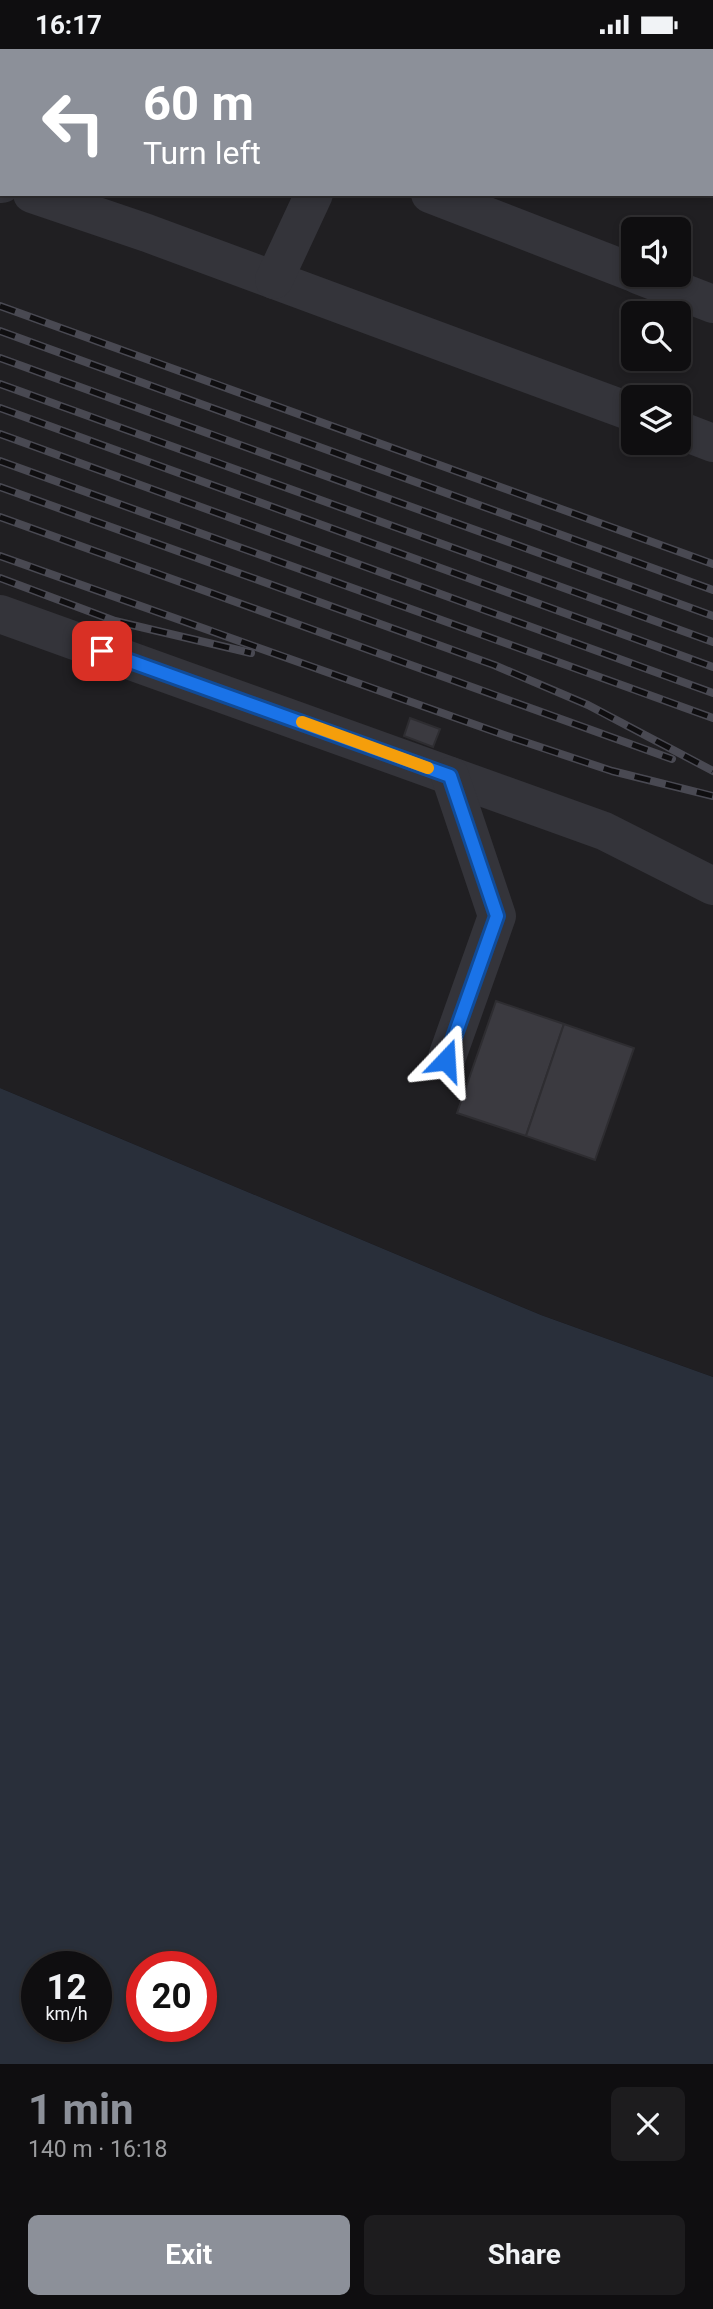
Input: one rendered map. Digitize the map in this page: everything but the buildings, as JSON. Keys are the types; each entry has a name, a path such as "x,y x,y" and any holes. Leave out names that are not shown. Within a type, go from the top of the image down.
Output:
{"lane":[{"path":"38,196 147,233 621,408"},
{"path":"274,280 313,196"},
{"path":"435,196 621,268"},
{"path":"669,287 713,304"},
{"path":"691,435 713,443"},
{"path":"0,614 604,831 713,886"},
{"path":"446,1060 497,916 450,776"}],"shaded area":[{"path":"0,196 713,196 713,1377 541,1315 0,1088"},
{"path":"0,1088 541,1315 713,1377 713,2064 0,2064"}],"railway":[{"path":"0,306 713,564"},
{"path":"0,331 713,590"},
{"path":"0,358 713,616"},
{"path":"0,384 713,642"},
{"path":"0,408 713,667"},
{"path":"0,434 713,693"},
{"path":"0,461 713,718"},
{"path":"0,487 494,665 588,705 713,771"},
{"path":"0,517 672,759"},
{"path":"0,556 507,736 612,771 713,796"},
{"path":"0,578 115,621 251,653"}],"slow traffic":[{"path":"302,722 428,768"}],"route":[{"path":"102,651 450,776 497,916 446,1060"}]}
